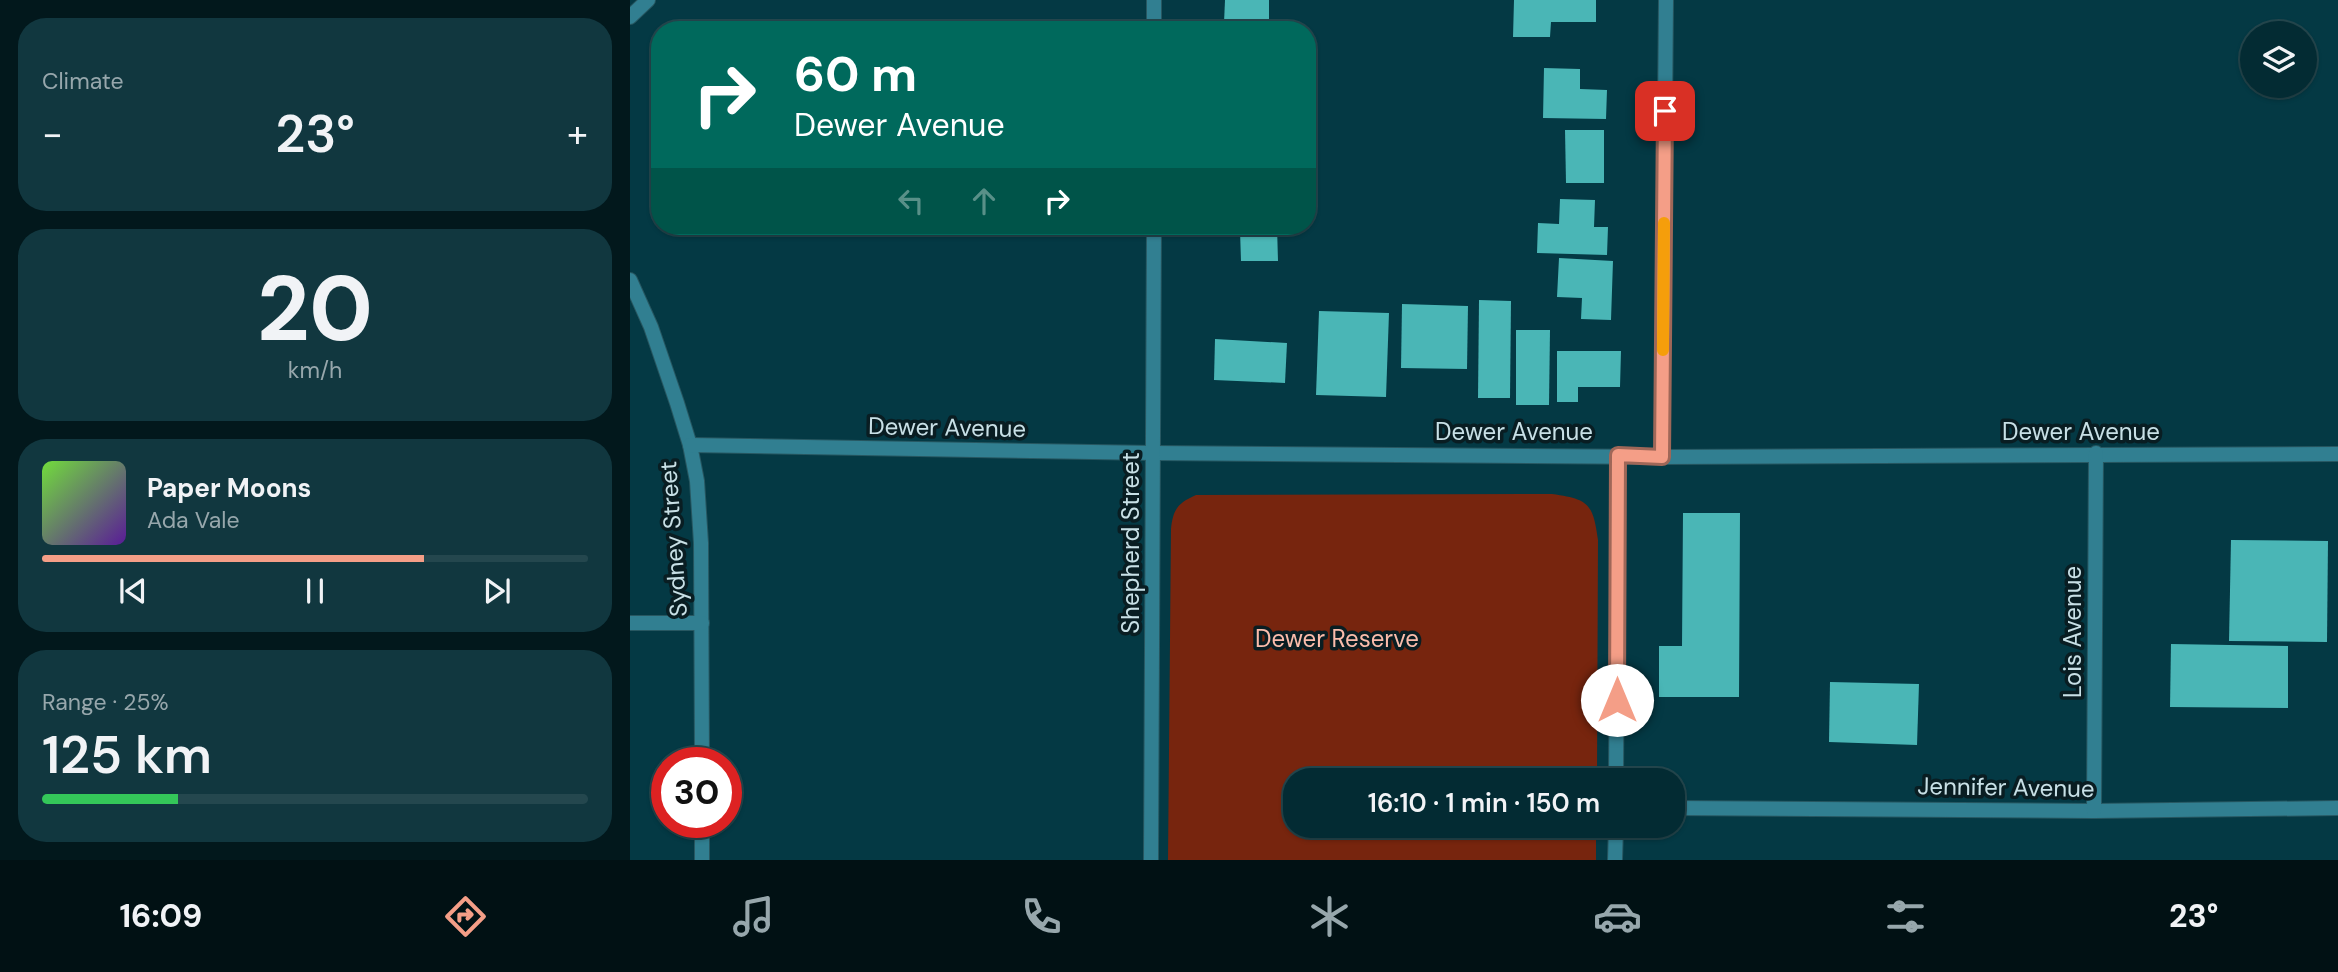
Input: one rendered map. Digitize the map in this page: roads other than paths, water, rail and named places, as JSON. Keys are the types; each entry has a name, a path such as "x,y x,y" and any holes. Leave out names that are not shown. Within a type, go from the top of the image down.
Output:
{"street":[{"path":"630,17 648,0"},
{"path":"1154,0 1154,21"},
{"path":"1662,457 1666,0"},
{"name":"Shepherd Street","path":"1151,860 1154,235"},
{"name":"Sydney Street","path":"630,280 651,327 690,445 699,510 702,747"},
{"name":"Dewer Avenue","path":"690,445 1153,453 1662,457 2338,454"},
{"name":"Lois Avenue","path":"2094,811 2096,453"},
{"path":"1616,768 1618,455"},
{"path":"630,623 702,623"},
{"name":"Jennifer Avenue","path":"1685,808 2094,811 2338,808"},
{"path":"702,838 702,860"},
{"path":"1615,860 1616,838"}],"park label":[{"name":"Dewer Reserve","path":"1337,638"}]}
